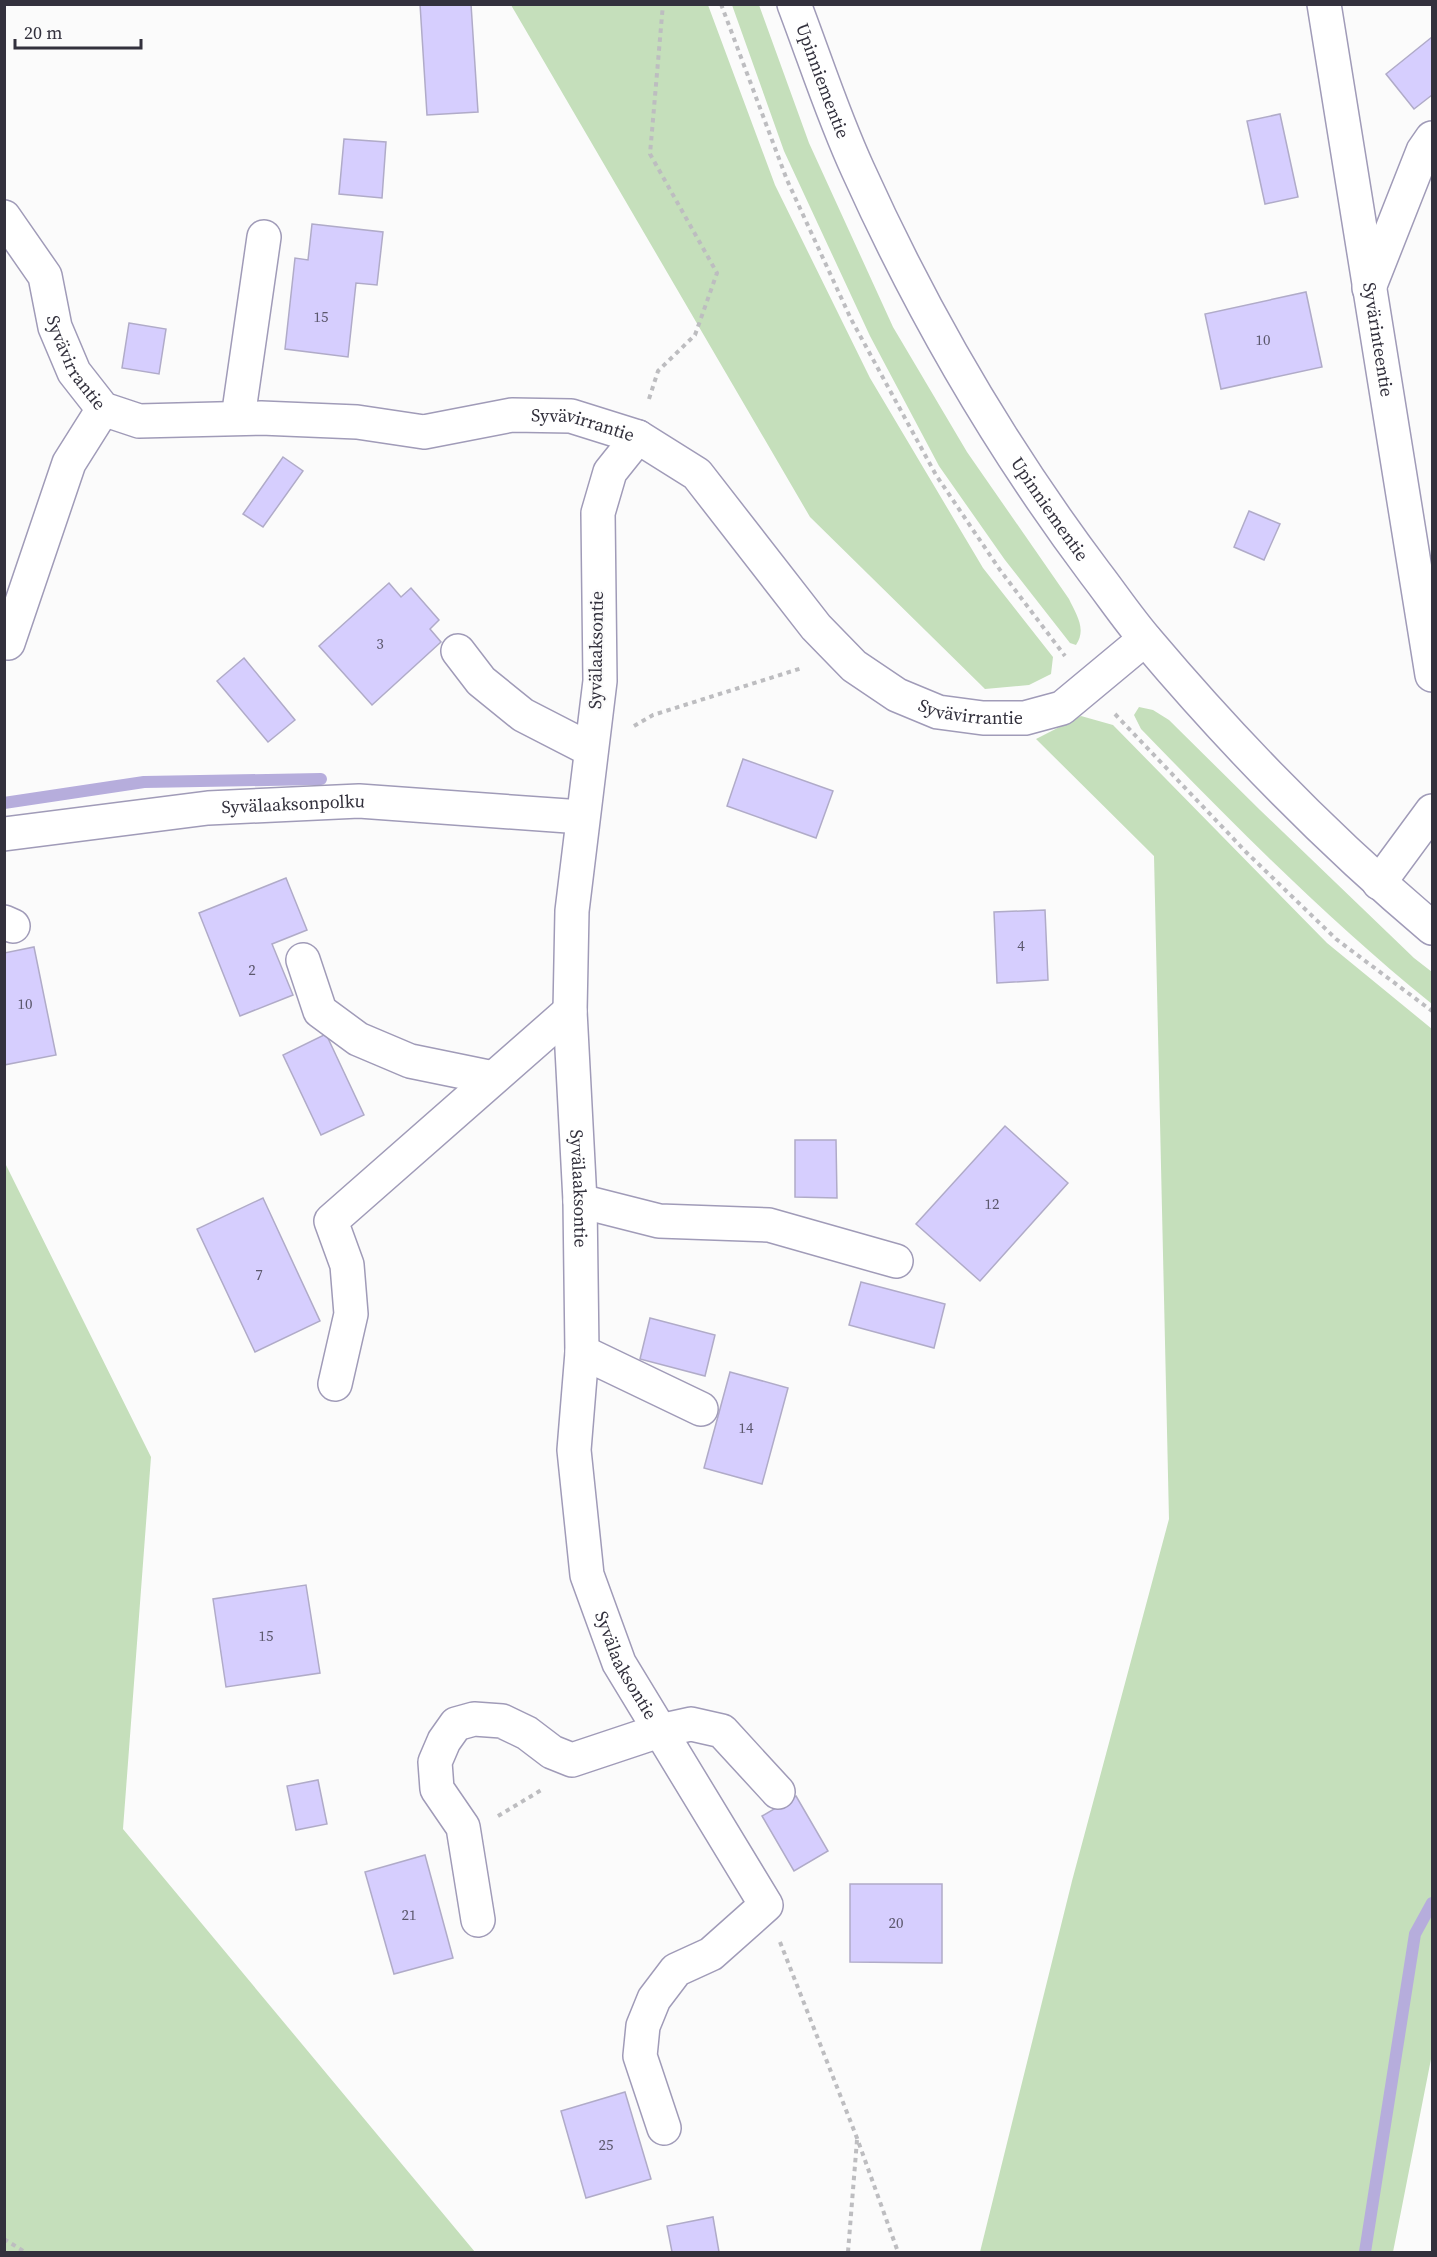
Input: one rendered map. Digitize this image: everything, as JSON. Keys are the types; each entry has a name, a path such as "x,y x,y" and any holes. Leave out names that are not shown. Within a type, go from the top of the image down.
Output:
{"street":[{"name":"Upinniementie","path":"794,4 857,168 922,302 989,419 1055,520 1145,639 1259,766 1379,883 1432,928"},
{"name":"Syvärinteentie","path":"1324,4 1432,675"},
{"path":"1369,288 1423,151 1432,138"},
{"name":"Syvävirrantie","path":"4,217 45,276 55,327 74,372 103,409 139,420 238,418 357,422 424,432 512,416 571,416 638,437 697,474 816,627 854,666 897,695 938,712 983,718 1025,718 1062,708 1145,639"},
{"path":"238,418 264,237"},
{"path":"8,643 69,463 103,409"},
{"name":"Syvälaaksontie","path":"638,437 610,471 598,513 600,681 572,911 570,1011 580,1201 582,1352 574,1450 587,1575 619,1664 766,1905"},
{"path":"458,651 481,681 523,715 591,750"},
{"name":"Syvälaaksonpolku","path":"4,834 208,808 359,801 582,816"},
{"path":"1379,883 1432,811"},
{"path":"303,960 320,1011 358,1039 410,1061 493,1078"},
{"path":"335,1384 351,1314 347,1265 331,1221 570,1011"},
{"path":"580,1201 659,1221 769,1225 896,1261"},
{"path":"582,1352 701,1409"},
{"path":"478,1920 463,1827 437,1789 435,1762 444,1741 456,1724 474,1719 502,1721 527,1733 552,1752 572,1760 659,1731 691,1724 722,1731 778,1792"},
{"path":"664,2128 640,2056 643,2026 654,1999 676,1970 711,1954 766,1905"}],"path":[{"path":"638,437 658,371 695,335 717,273 650,154 663,4"},
{"path":"591,750 653,715 843,655"},
{"path":"464,1836 538,1793 572,1760"},
{"path":"766,1905 857,2138 898,2253"},
{"path":"848,2253 857,2138"},
{"path":"4,2239 25,2253"}],"green space":[{"path":"511,5 708,5 775,185 870,378 983,568 1053,657 1051,674 1029,685 985,689 810,517"},
{"path":"732,5 759,5 809,143 893,327 967,452 1069,599 1077,616 1081,633 1076,645 1070,643 1005,560 939,466 870,336 784,151"},
{"path":"1139,707 1153,710 1169,720 1414,958 1432,972 1432,1004 1356,939 1211,801 1141,729 1134,715"},
{"path":"1081,716 1113,725 1327,943 1432,1029 1432,2054 1393,2252 980,2252 1072,1881 1169,1519 1154,856 1036,739"},
{"path":"4,1161 151,1457 123,1829 475,2252 5,2252"}],"building":[{"path":"420,4 471,4 478,112 427,115"},
{"path":"1432,37 1432,95 1414,109 1386,74"},
{"path":"1280,114 1298,197 1265,204 1247,121"},
{"path":"344,139 386,142 382,198 339,194"},
{"path":"312,224 383,232 377,285 356,283 348,357 285,349 295,258 308,260"},
{"path":"1306,292 1322,367 1221,389 1205,314"},
{"path":"129,323 166,329 159,374 122,368"},
{"path":"283,457 303,471 263,527 243,514"},
{"path":"1249,511 1280,524 1264,560 1234,547"},
{"path":"389,583 401,597 411,588 439,620 430,629 441,642 372,705 319,646"},
{"path":"244,658 295,720 268,742 217,681"},
{"path":"743,759 833,791 816,838 727,806"},
{"path":"286,878 307,930 272,944 293,995 240,1016 199,913"},
{"path":"1045,910 1048,980 997,983 994,912"},
{"path":"34,947 56,1055 4,1065 4,953"},
{"path":"326,1034 364,1115 321,1135 283,1055"},
{"path":"1005,1126 1068,1183 980,1281 916,1224"},
{"path":"795,1140 836,1140 837,1198 795,1197"},
{"path":"263,1198 320,1321 255,1352 197,1229"},
{"path":"861,1282 945,1304 934,1348 849,1325"},
{"path":"650,1318 715,1335 705,1376 640,1359"},
{"path":"730,1372 788,1388 762,1484 704,1468"},
{"path":"306,1585 320,1673 226,1687 213,1599"},
{"path":"318,1780 327,1824 296,1830 287,1786"},
{"path":"796,1796 828,1851 794,1871 762,1816"},
{"path":"425,1855 453,1958 394,1974 365,1872"},
{"path":"850,1884 942,1884 942,1963 850,1962"},
{"path":"625,2092 651,2179 586,2198 561,2111"},
{"path":"713,2217 719,2252 672,2252 667,2226"}],"waterway":[{"path":"4,803 144,782 321,779"},
{"path":"1365,2252 1415,1934 1432,1903"}]}
